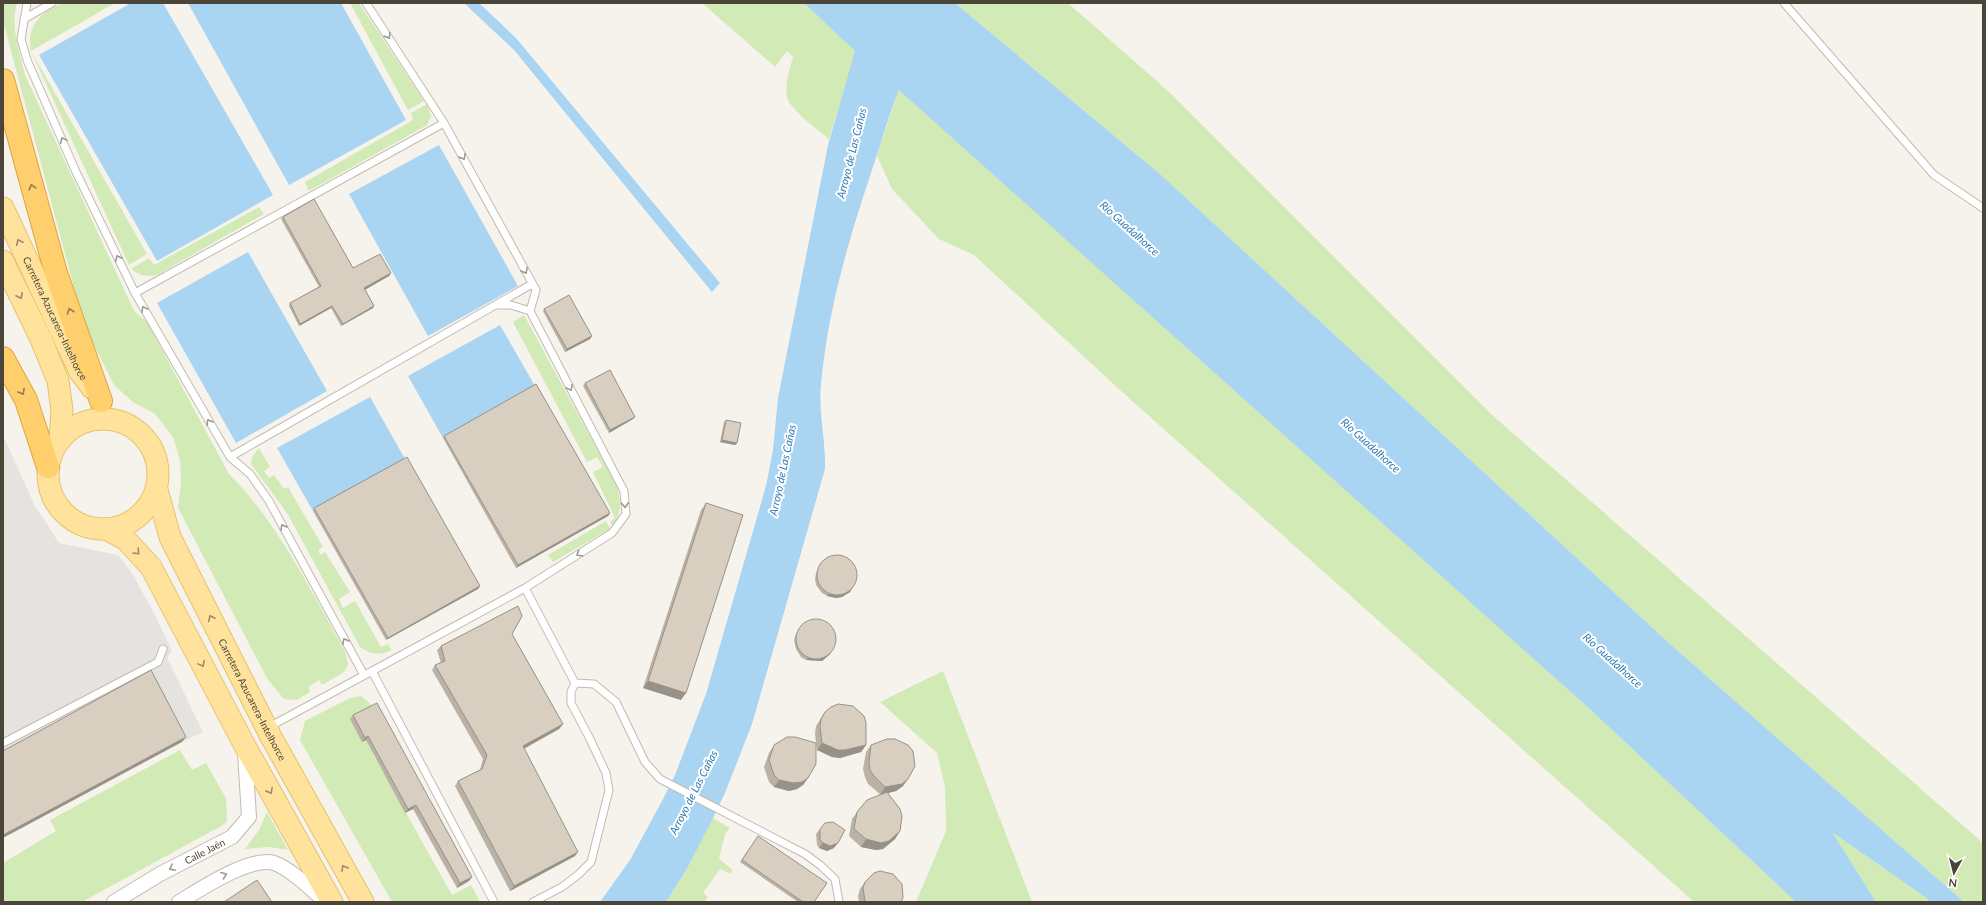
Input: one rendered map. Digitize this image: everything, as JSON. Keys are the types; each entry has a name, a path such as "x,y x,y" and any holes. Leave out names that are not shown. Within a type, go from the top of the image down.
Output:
{"highway":[{"path":"3,80 56,273 101,401"},
{"path":"3,358 26,400 48,467"}],"main road":[{"name":"Carretera Azucarera-Intelhorce","path":"3,208 80,372 101,401 119,421"},
{"path":"3,261 58,381 62,410 60,439"},
{"path":"98,419 119,421 138,431 152,448 159,468 157,490 147,509 130,523 106,529 88,527 69,517 55,500 48,480 48,467 53,452 60,439 77,426 98,419"},
{"name":"Carretera Azucarera-Intelhorce","path":"157,490 170,537 267,728 363,902"},
{"path":"106,529 125,539 151,567 245,746 332,902"}],"street":[{"name":"Calle Jaén","path":"114,902 160,874 232,837 249,817 245,746"},
{"path":"179,902 216,879 254,864 273,863 294,875 326,902"}],"lane":[{"path":"26,3 22,39 27,60 76,172 134,293 230,457 250,474 268,501 364,675"},
{"path":"24,19 52,3"},
{"path":"267,728 525,588 612,534 626,514 624,491 530,311 536,290 444,123 366,3"},
{"path":"1784,3 1934,175 1983,208"},
{"path":"134,293 444,123"},
{"path":"230,457 532,284"},
{"path":"496,305 511,305 530,311"},
{"path":"525,588 575,683"},
{"path":"3,743 158,662 163,649"},
{"path":"372,671 494,902"},
{"path":"575,683 594,684 616,702 645,762 660,779 724,810 805,854 820,865 834,879 839,902"},
{"path":"533,902 562,887 579,874 591,862 609,790 606,773 590,737 571,703 571,692 575,683"}],"green space":[{"path":"3,3 17,3 15,12 15,30 25,75 134,311 147,322 229,474 247,493 263,514 293,558 345,651 348,664 344,672 322,685 319,680 308,687 310,692 297,700 284,699 268,680 178,508 181,482 180,460 173,437 155,414 133,402 114,385 84,325 3,21"},
{"path":"62,3 115,3 31,51 30,42 33,27 42,16 54,7"},
{"path":"350,3 359,3 424,101 408,110"},
{"path":"702,3 804,3 856,51 829,139 801,116 788,100 786,89 793,57 787,51 775,67"},
{"path":"955,3 1068,3 1168,91 1492,415 1983,843 1983,902 1964,902 1670,644 1160,174"},
{"path":"31,51 147,254 129,265"},
{"path":"899,89 1593,712 1796,902 1694,902 1121,391 974,255 939,239 892,189 877,156"},
{"path":"427,104 431,116 427,125 309,191 305,182 413,120 411,113"},
{"path":"259,207 264,214 157,275 143,275 131,269 149,258 154,265"},
{"path":"524,315 617,486 620,507 618,516 613,526 610,522 615,518 593,472 603,467 597,457 587,462 513,322"},
{"path":"259,448 270,467 264,471 269,478 274,475 284,489 288,487 323,547 318,550 320,555 325,552 350,592 339,599 343,608 355,601 381,647 388,644 392,650 376,654 368,652 360,647 287,513 251,464 252,457"},
{"path":"606,521 610,529 553,562 548,555"},
{"path":"943,671 1032,902 916,902 946,831 945,787 937,753 880,702"},
{"path":"361,696 374,707 362,742 386,730 373,754 452,895 471,885 480,902 392,902 300,740 305,721 350,698"},
{"path":"180,750 192,770 206,763 226,798 227,821 223,825 82,902 3,902 3,863 56,831 50,820"},
{"path":"267,812 288,850 269,847 245,849 259,830"},
{"path":"713,818 730,828 725,834 719,859 733,870 730,874 720,869 703,893 708,897 704,902 666,902 688,867"},
{"path":"1831,831 1928,899 1929,902 1876,902"}],"shaded area":[{"path":"5,440 35,506 59,543 118,555 132,573 155,615 172,651 167,658 203,732 182,742 148,675 3,754 3,441"}],"water":[{"path":"131,3 163,3 273,195 157,261 39,55"},
{"path":"188,3 341,3 406,120 289,185"},
{"path":"464,3 479,3 516,38 720,283 712,292 514,50"},
{"path":"804,3 955,3 1160,174 1670,644 1964,902 1929,902 1928,899 1832,832 1876,902 1796,902 1593,712 899,90 856,220 834,301 824,356 820,395 825,469 752,724 725,793 713,818 688,867 666,902 600,902 630,860 675,775 706,694 766,486 773,450 778,398 828,145 855,51"},
{"path":"439,145 518,286 428,336 349,194"},
{"path":"248,252 327,391 236,443 157,303"},
{"path":"500,325 535,386 443,438 408,376"},
{"path":"370,397 405,459 313,511 277,448"}],"building":[{"path":"314,199 353,268 380,254 391,273 364,288 374,306 343,324 332,306 300,324 290,303 321,286 283,217"},
{"path":"569,295 592,336 567,349 544,309"},
{"path":"610,370 635,417 610,430 585,383"},
{"path":"536,384 610,513 518,565 444,436"},
{"path":"726,420 741,423 737,443 722,440"},
{"path":"407,457 480,586 388,638 314,508"},
{"path":"706,503 743,515 686,693 648,681"},
{"path":"841,555 848,558 854,564 857,575 856,583 848,592 841,595 833,595 826,592 818,583 817,571 820,564 829,556"},
{"path":"518,606 522,616 512,634 563,724 523,746 578,852 514,886 458,781 482,769 487,755 435,665 445,661 441,646"},
{"path":"812,619 820,619 827,622 833,628 836,639 833,650 827,656 820,659 812,659 805,656 799,650 796,643 796,635 799,628 805,622"},
{"path":"151,670 186,737 3,835 3,751"},
{"path":"377,703 472,877 460,883 416,805 408,809 368,736 365,738 353,715"},
{"path":"838,704 853,706 864,716 866,723 866,745 845,750 838,750 822,743 820,727 821,719 825,712"},
{"path":"787,737 795,737 816,743 816,764 808,778 802,782 794,783 779,780 774,775 769,760 774,745"},
{"path":"887,739 895,739 908,745 913,751 915,766 908,779 902,784 885,787 870,770 869,762 871,745"},
{"path":"887,792 900,809 902,816 900,831 889,841 881,843 866,839 854,829 857,812 867,800"},
{"path":"833,822 845,830 838,843 830,846 820,840 820,829 825,823"},
{"path":"758,836 827,883 814,902 803,902 742,860"},
{"path":"880,871 893,874 902,884 903,898 901,902 865,901 863,888 865,882 874,873"},
{"path":"257,880 272,902 224,902"}],"water label":[{"name":"Arroyo de Las Cañas","path":"851,153"},
{"name":"Río Guadalhorce","path":"1130,228"},
{"name":"Río Guadalhorce","path":"1371,445"},
{"name":"Arroyo de Las Cañas","path":"782,470"},
{"name":"Río Guadalhorce","path":"1613,660"},
{"name":"Arroyo de Las Cañas","path":"693,792"}]}
